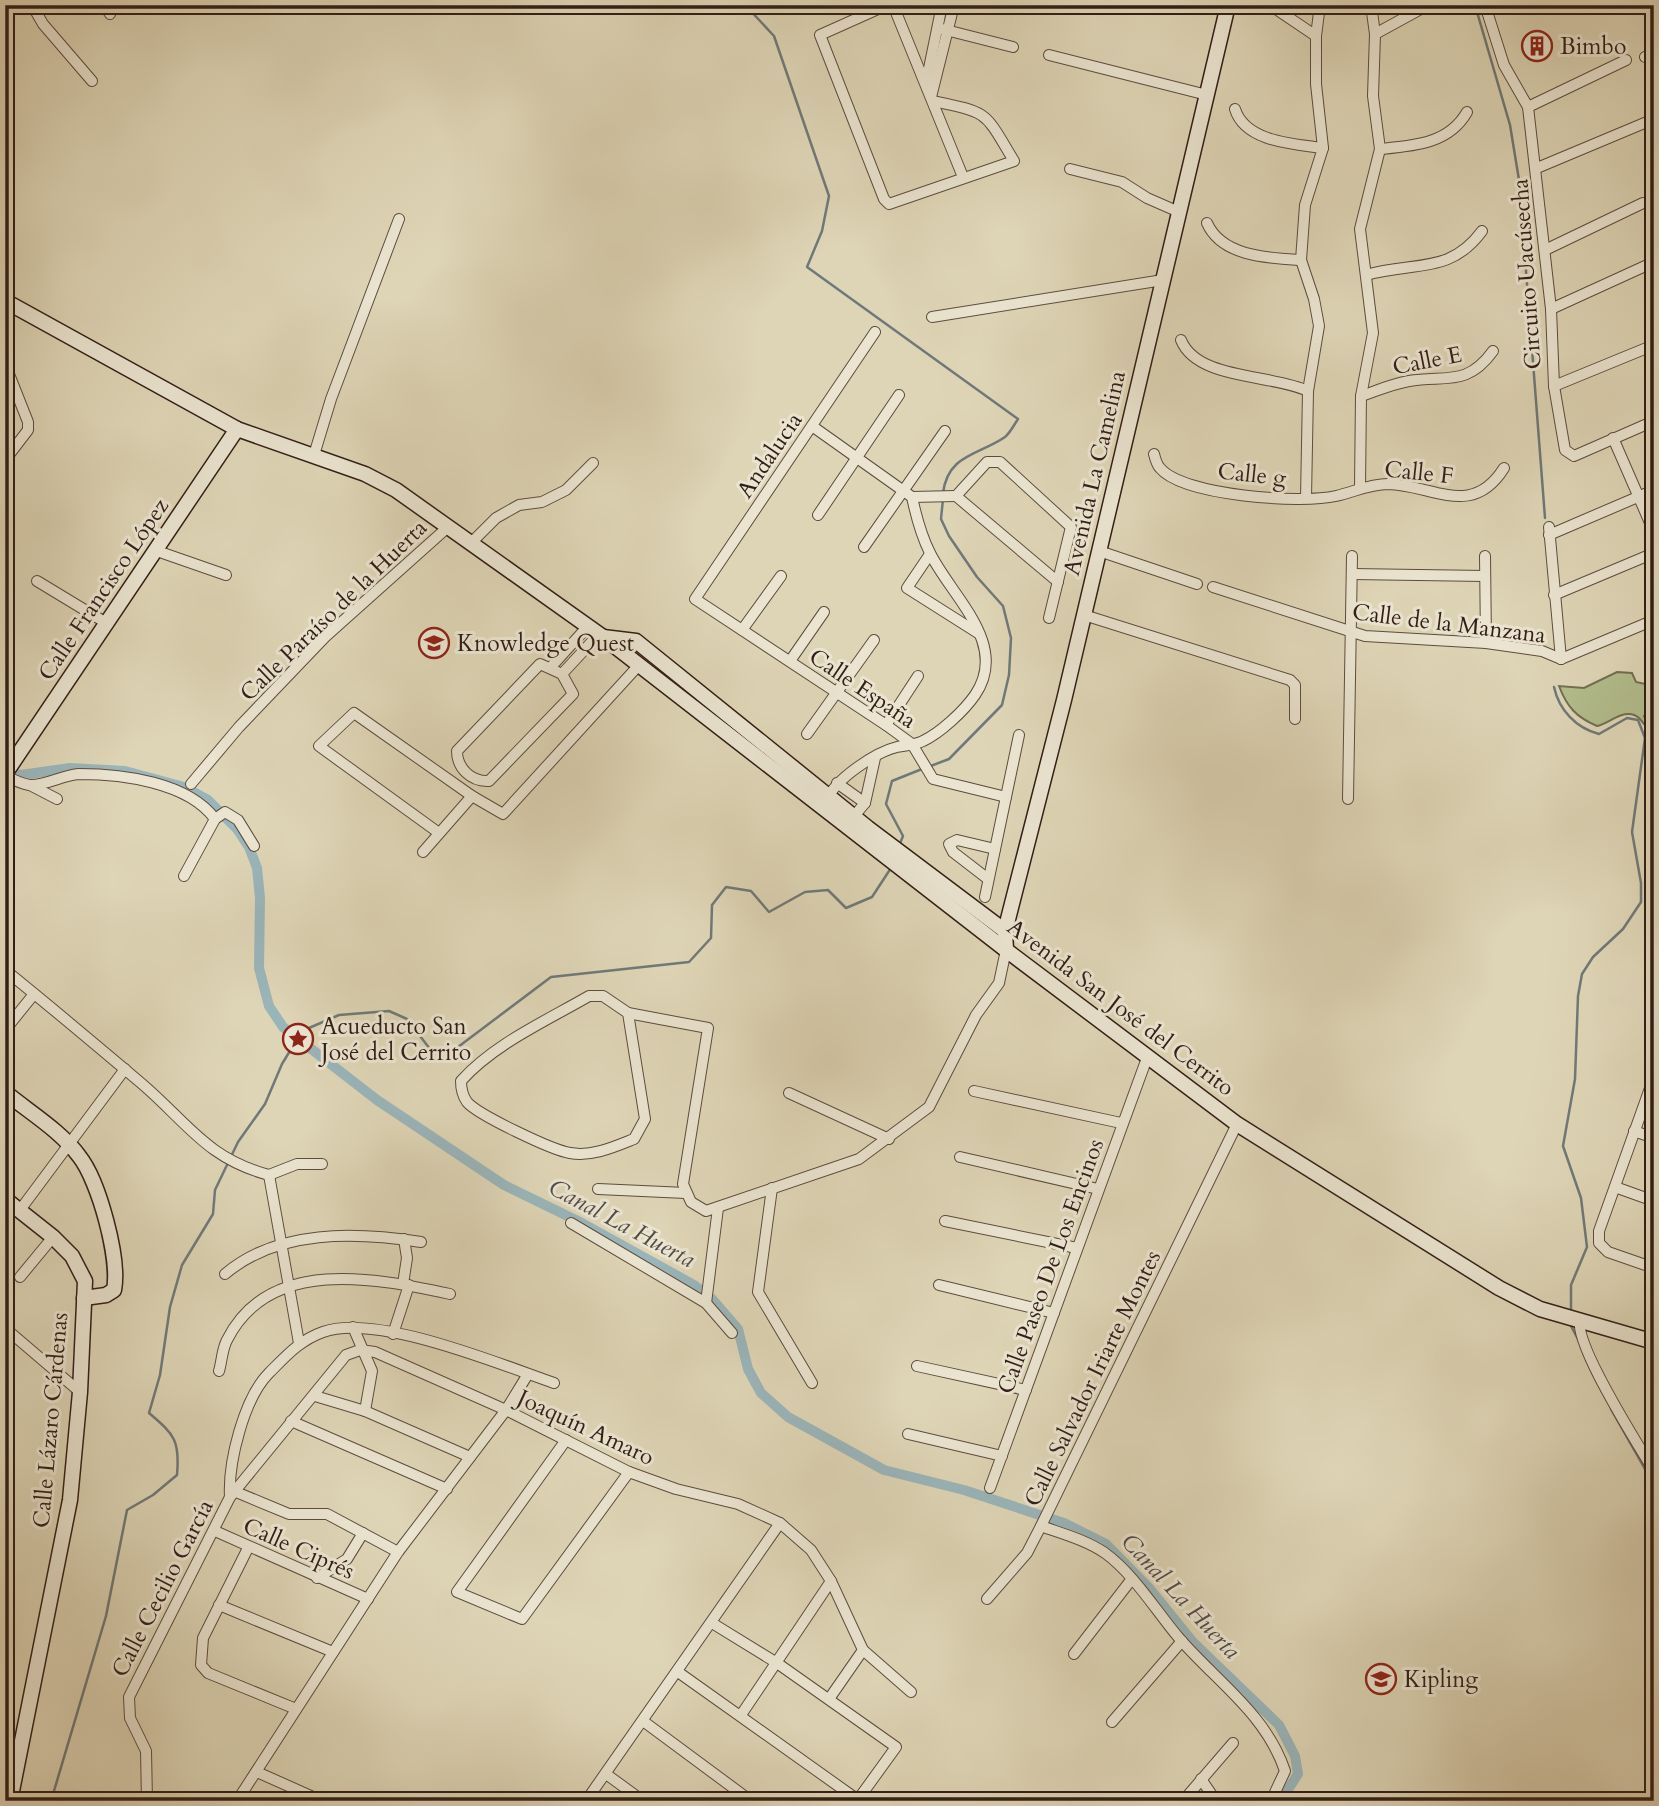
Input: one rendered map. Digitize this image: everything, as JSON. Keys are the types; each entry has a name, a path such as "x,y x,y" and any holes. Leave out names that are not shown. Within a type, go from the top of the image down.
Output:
{"street":[{"path":"32,5 43,24 92,80"},
{"path":"887,5 825,30 820,35 888,204 1014,161 989,119 978,110 932,99"},
{"path":"893,5 963,177"},
{"path":"932,99 943,29 942,5"},
{"path":"926,84 943,29 954,5"},
{"name":"Avenida La Camelina","path":"1006,950 1005,931 1084,615 1228,5"},
{"path":"1270,5 1316,36"},
{"path":"1306,498 1308,391 1319,326 1314,299 1301,260 1305,205 1323,148 1315,84 1320,5"},
{"path":"1360,487 1361,396 1373,333 1360,229 1380,149 1373,96 1375,34 1371,5"},
{"path":"1375,34 1428,5"},
{"name":"Circuito Uacúsecha","path":"1485,5 1504,65 1528,107 1551,309 1554,386 1564,450 1574,456 1654,421"},
{"path":"943,29 1013,47"},
{"path":"1049,55 1207,95"},
{"path":"1528,107 1626,60"},
{"path":"1235,109 1242,122 1270,138 1323,148"},
{"path":"1380,149 1430,142 1460,125 1467,112"},
{"path":"1537,168 1654,119"},
{"path":"1070,169 1122,182 1147,198 1179,212"},
{"path":"1545,250 1643,203"},
{"path":"314,455 331,399 400,219"},
{"path":"1207,223 1214,236 1247,254 1301,260"},
{"path":"1366,275 1388,268 1439,263 1456,257 1470,248 1482,231"},
{"path":"1551,309 1654,262"},
{"path":"932,317 1163,279"},
{"name":"Avenida San José del Cerrito","path":"5,300 237,429 314,455 396,490 597,632 639,665 830,795"},
{"name":"Andalucia","path":"695,599 875,332"},
{"path":"1181,340 1184,349 1198,362 1235,374 1290,382 1308,391"},
{"path":"1554,386 1654,345"},
{"name":"Calle E","path":"1361,396 1411,381 1465,376 1482,367 1493,351"},
{"path":"5,364 28,422 28,430 5,460"},
{"path":"818,515 899,395"},
{"path":"812,426 912,497 952,496 987,463 1000,462 1070,527 1049,618"},
{"name":"Calle Francisco López","path":"6,774 237,429"},
{"path":"864,547 945,431"},
{"path":"1613,438 1654,532"},
{"name":"Calle g","path":"1154,454 1159,468 1169,476 1207,490 1261,498 1306,498 1335,496 1360,487"},
{"path":"470,544 496,518 519,506 542,502 566,490 593,463"},
{"name":"Calle F","path":"1360,487 1388,484 1444,496 1465,496 1494,484 1504,468"},
{"path":"1654,490 1549,531 1561,659 1654,620"},
{"path":"952,496 1058,582"},
{"path":"830,795 875,758 896,747 931,736 975,696 985,673 985,653 979,633 967,607 930,554 912,497"},
{"name":"Calle Paraíso de la Huerta","path":"191,784 239,727 325,637 448,527"},
{"path":"157,551 226,575"},
{"path":"1098,551 1197,584"},
{"path":"1554,595 1654,553"},
{"path":"930,554 907,588 979,633"},
{"path":"1349,799 1352,556"},
{"path":"1485,556 1486,643"},
{"path":"1352,574 1485,576"},
{"path":"742,630 781,576"},
{"path":"37,581 108,624"},
{"name":"Calle de la Manzana","path":"1213,587 1365,636 1486,643 1542,651 1561,659"},
{"name":"Calle España","path":"695,599 886,724 912,744 930,774 938,781 1006,797"},
{"path":"790,661 824,612"},
{"path":"1084,615 1290,680 1295,685 1295,719"},
{"path":"551,667 597,632"},
{"path":"562,674 597,632"},
{"name":"Avenida San José del Cerrito","path":"597,632 636,641 830,795 851,821 903,861 1005,931"},
{"path":"807,734 874,640"},
{"path":"625,654 624,644 636,641"},
{"path":"540,664 562,674 573,694 489,781 481,782 466,773 457,760 457,751 540,664"},
{"path":"439,833 320,747 354,713 472,796 503,814 639,665"},
{"path":"886,724 918,676"},
{"path":"985,897 1019,735"},
{"path":"851,821 865,803 875,758"},
{"path":"6,774 57,799"},
{"path":"30,785 75,774 111,775 173,789 220,815 239,820 254,846"},
{"path":"830,795 865,803"},
{"path":"423,852 472,796"},
{"path":"184,876 220,815"},
{"path":"988,879 953,852 949,844 957,840 995,849"},
{"name":"Avenida San José del Cerrito","path":"903,861 1006,950 1237,1124 1499,1288 1540,1308 1654,1342"},
{"path":"628,1013 645,1119 634,1139 601,1150 569,1153 483,1115 468,1103 461,1090 461,1081 471,1071 522,1035 589,996 603,996 628,1013 708,1028 683,1184 686,1193 698,1208 706,1211 859,1159 929,1107 976,1015 999,983 1006,950"},
{"path":"5,970 125,1069 217,1155 242,1168 268,1175 297,1164 322,1164"},
{"path":"5,1030 34,994"},
{"name":"Calle Paseo De Los Encinos","path":"990,1488 1121,1123 1147,1058"},
{"path":"20,1210 125,1069"},
{"path":"1654,1077 1599,1231 1599,1243 1608,1252 1654,1268"},
{"path":"974,1091 1121,1123"},
{"path":"5,1092 68,1144 80,1157 95,1189 116,1262 114,1290 106,1295 84,1298"},
{"path":"789,1093 889,1139"},
{"name":"Calle Salvador Iriarte Montes","path":"1237,1124 1042,1525 1108,1555 1182,1641 1261,1723 1276,1746 1284,1771 1271,1801"},
{"path":"1634,1131 1654,1138"},
{"path":"960,1157 1098,1189"},
{"path":"268,1175 283,1243 299,1343"},
{"path":"1615,1187 1654,1201"},
{"path":"772,1188 758,1292 812,1383"},
{"path":"598,1189 686,1193"},
{"name":"Calle Lázaro Cárdenas","path":"5,1199 53,1237 80,1269 85,1281 80,1392 70,1500 10,1801"},
{"path":"706,1302 718,1208"},
{"path":"946,1221 1077,1248"},
{"path":"571,1223 706,1302 732,1333"},
{"path":"225,1274 243,1259 283,1243 320,1236 421,1242"},
{"path":"20,1277 53,1237"},
{"path":"393,1334 406,1285 407,1258 404,1239"},
{"path":"219,1371 226,1341 251,1305 290,1284 324,1279 406,1285 450,1294"},
{"path":"939,1285 1054,1313"},
{"path":"1580,1321 1578,1330 1588,1353 1654,1471"},
{"path":"353,1327 373,1379 365,1411"},
{"name":"Calle Cecilio García","path":"147,1801 146,1751 130,1718 129,1697 233,1495 229,1476 256,1386 299,1343 325,1331 353,1327 435,1343 554,1383"},
{"path":"5,1328 80,1392"},
{"path":"360,1350 346,1355 233,1495 289,1514 327,1514 398,1552"},
{"name":"Joaquín Amaro","path":"360,1350 375,1352 506,1410 629,1472 676,1489 738,1504 780,1523 811,1550 831,1581 863,1650 911,1692"},
{"path":"917,1366 1027,1390"},
{"path":"237,1801 398,1552 506,1410 528,1374"},
{"path":"315,1396 365,1411 470,1457"},
{"path":"291,1421 447,1489"},
{"path":"908,1434 1002,1456"},
{"path":"566,1440 457,1592 522,1619 629,1472"},
{"path":"586,1801 780,1523"},
{"path":"987,1599 1027,1553 1042,1525"},
{"name":"Calle Ciprés","path":"215,1531 247,1548 368,1599"},
{"path":"317,1578 347,1559 363,1533"},
{"path":"247,1548 203,1638 201,1665 208,1673 296,1709"},
{"path":"1074,1654 1131,1580"},
{"path":"741,1715 831,1581"},
{"path":"219,1605 332,1652"},
{"path":"678,1672 858,1800 896,1747 777,1662 712,1623"},
{"path":"1112,1722 1182,1641"},
{"path":"829,1699 863,1650"},
{"path":"643,1721 751,1801"},
{"path":"1183,1801 1233,1743"},
{"path":"257,1772 322,1801"},
{"path":"606,1774 643,1801"},
{"path":"1201,1779 1216,1801"}],"green space":[{"path":"1617,672 1632,673 1636,682 1654,686 1654,712 1644,716 1650,730 1639,718 1629,714 1602,725 1590,723 1573,710 1559,686 1584,688"}],"waterway":[{"path":"741,5 747,7 774,36 829,196 822,231 807,267 1018,419 1005,437 958,463 951,470 943,493"},
{"path":"1475,5 1510,125 1519,180 1545,518"},
{"path":"928,767 949,759 1002,705 1009,675 1011,638 1003,606 977,577 949,536 941,519 943,499"},
{"path":"1554,687 1564,710 1583,727 1599,734 1627,718 1638,720 1645,738 1632,832 1641,883 1641,902 1623,929 1593,957 1582,974 1578,996 1575,1079 1563,1146 1581,1198 1587,1247 1571,1285 1571,1311"},
{"name":"Canal La Huerta","path":"5,772 21,775 70,768 125,771 184,787 208,800 237,829 249,847 257,868 260,898 259,968 269,1006 283,1027 377,1100 504,1185 582,1223 694,1285 712,1299 738,1329 748,1369 761,1393 788,1417 884,1470 964,1490 1064,1523 1106,1544 1149,1588 1192,1641 1279,1725 1295,1756 1298,1774 1287,1791 1287,1801"},
{"path":"899,846 903,836 886,804 892,781 922,769"},
{"path":"51,1801 106,1616 127,1510 153,1495 177,1475 178,1454 174,1440 165,1427 149,1413 160,1375 170,1307 182,1265 213,1214 215,1190 238,1142 265,1104 282,1064 302,1031 339,1015 389,1011 407,1019 433,1053 458,1047 551,977 689,962 711,938 712,905 726,887 751,891 769,912 805,892 828,890 846,908 872,897 891,868"},
{"path":"1570,1324 1580,1343"},
{"path":"1611,1409 1654,1485"}],"place":[{"name":"Bimbo","path":"1537,46"},
{"name":"Knowledge Quest","path":"434,643"},
{"name":"Acueducto San José del Cerrito","path":"298,1039"},
{"name":"Kipling","path":"1381,1679"}]}
